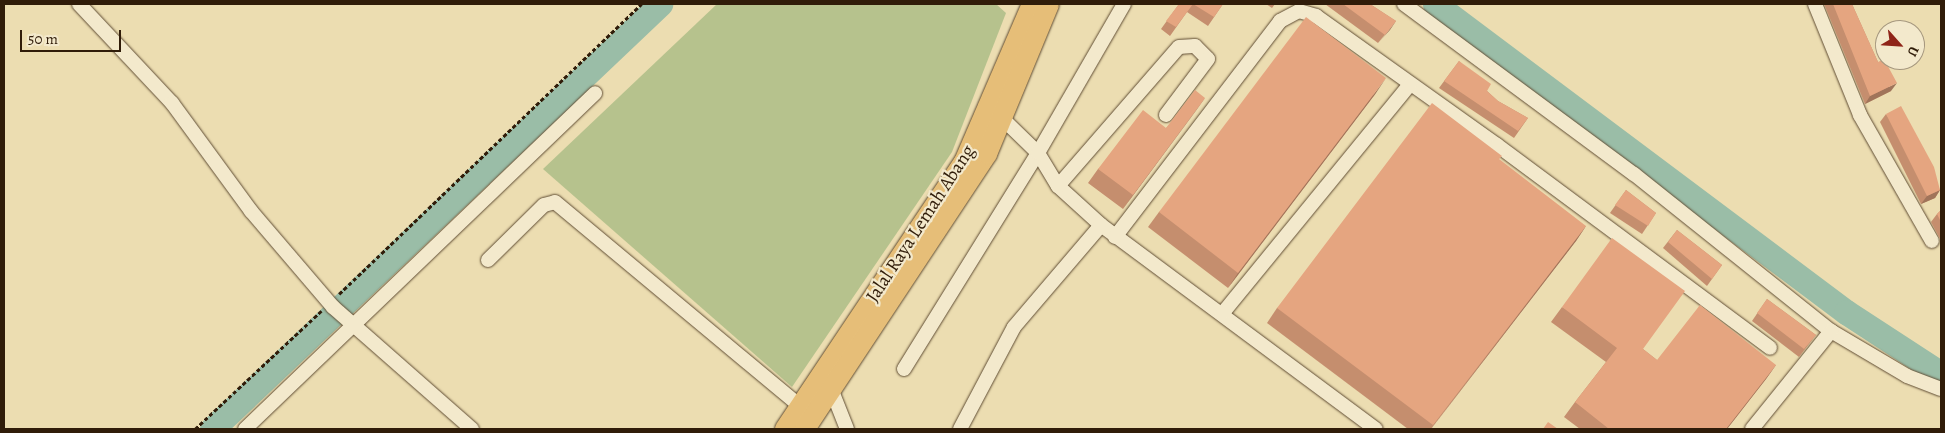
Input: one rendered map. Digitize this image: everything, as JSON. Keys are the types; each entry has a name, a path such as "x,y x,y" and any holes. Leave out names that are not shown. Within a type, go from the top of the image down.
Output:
{"highway":[{"name":"Jalal Raya Lemah Abang","path":"784,429 964,162 1032,4"},
{"name":"Jalal Raya Lemah Abang","path":"805,429 960,198 1004,120 1049,4"}],"street":[{"path":"80,4 172,102 251,211 340,313 472,429"},
{"path":"904,369 1038,153 1124,4"},
{"path":"1404,4 1634,174 1831,331 1907,376 1941,389"},
{"path":"1815,4 1860,115 1932,241"},
{"path":"1115,237 1289,13 1299,11 1316,16 1770,348"},
{"path":"1058,186 1179,47 1195,46 1208,59 1166,115"},
{"path":"1222,314 1410,84"},
{"path":"245,429 340,313 596,93"},
{"path":"1004,120 1038,153 1058,186 1115,237 1376,429"},
{"path":"488,260 544,205 555,202 800,406"},
{"path":"960,429 1014,327 1101,225"},
{"path":"1752,429 1831,331"},
{"path":"832,391 847,429"}],"path":[{"path":"195,429 340,313 641,4"}],"green space":[{"path":"717,4 996,4 1006,13 952,152 792,387 543,169"}],"building":[{"path":"1179,4 1193,4 1176,27 1166,21"},
{"path":"1193,4 1223,4 1214,17"},
{"path":"1343,4 1370,4 1396,21 1385,35"},
{"path":"1833,4 1852,4 1875,55 1875,70 1890,70 1897,83 1870,96"},
{"path":"1306,17 1386,78 1238,273 1159,212"},
{"path":"1459,61 1491,84 1487,91 1498,101 1528,118 1518,131 1444,81"},
{"path":"1195,90 1205,98 1133,195 1098,169 1143,110 1166,128"},
{"path":"1432,103 1502,156 1499,159 1586,226 1433,425 1277,308"},
{"path":"1901,106 1934,167 1940,190 1927,196 1886,114"},
{"path":"1626,190 1656,213 1648,226 1615,205"},
{"path":"1941,210 1941,222 1937,214"},
{"path":"1677,230 1722,265 1712,279 1668,242"},
{"path":"1612,238 1685,291 1643,349 1657,360 1700,305 1776,365 1726,429 1609,429 1575,402 1617,348 1562,307"},
{"path":"1767,299 1816,335 1804,349 1757,313"},
{"path":"1548,422 1558,429 1543,429"}],"waterway":[{"path":"212,429 660,4"},
{"path":"1435,4 1846,312 1941,374"}]}
